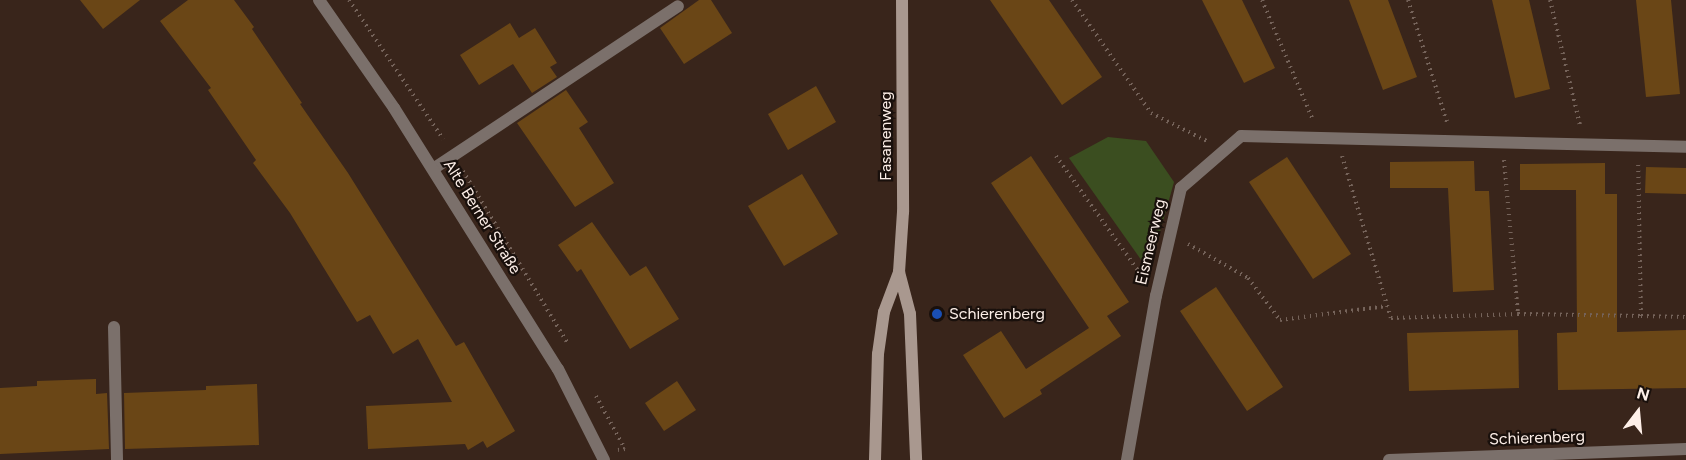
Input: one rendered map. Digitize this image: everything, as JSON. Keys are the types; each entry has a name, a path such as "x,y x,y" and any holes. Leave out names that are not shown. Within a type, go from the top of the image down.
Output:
{"main road":[{"name":"Fasanenweg","path":"875,460 880,343 884,312 899,272 903,213 902,0"},
{"name":"Fasanenweg","path":"899,272 910,314 916,460"}],"street":[{"name":"Alte Berner Straße","path":"319,0 394,108 558,369 603,460"},
{"path":"433,169 678,6"},
{"name":"Eismeerweg","path":"1126,460 1156,296 1181,188 1242,136 1638,144 1686,147"},
{"path":"114,327 117,460"},
{"name":"Schierenberg","path":"1389,460 1686,449"}],"path":[{"path":"1072,0 1151,113 1225,150"},
{"path":"1262,0 1321,137"},
{"path":"1408,0 1452,140"},
{"path":"1550,0 1584,143"},
{"path":"1337,138 1391,318 1518,314 1686,317"},
{"path":"1502,141 1518,314"},
{"path":"1638,144 1641,316"},
{"path":"1056,156 1156,296"},
{"path":"1170,234 1248,278 1280,320 1387,306"}],"green space":[{"path":"1108,137 1146,141 1174,182 1149,271 1069,158"}],"building":[{"path":"80,0 140,0 103,29"},
{"path":"188,0 234,0 254,27 252,29 302,103 300,104 348,173 456,346 464,342 515,431 487,448 483,441 468,450 465,444 368,449 366,406 452,402 418,339 393,354 370,315 357,322 290,213 253,163 256,160 208,90 211,88 160,21"},
{"path":"699,0 711,0 732,33 684,64 660,28"},
{"path":"990,0 1049,0 1102,77 1062,105"},
{"path":"1202,0 1242,0 1275,68 1244,83"},
{"path":"1349,0 1388,0 1417,77 1383,90"},
{"path":"1492,0 1529,0 1550,89 1515,98"},
{"path":"1636,0 1671,0 1680,94 1646,97"},
{"path":"510,23 519,38 535,28 557,63 550,67 557,77 532,93 513,64 479,85 460,55"},
{"path":"816,86 836,122 788,150 768,114"},
{"path":"566,90 588,122 579,128 614,183 575,207 517,123"},
{"path":"1031,156 1129,302 1107,316 1121,336 1040,390 1042,394 1004,418 963,355 1001,331 1026,369 1089,328 991,183"},
{"path":"1287,157 1351,254 1313,279 1249,182"},
{"path":"1474,161 1475,191 1489,191 1494,290 1453,292 1448,188 1390,188 1390,162"},
{"path":"1605,163 1605,194 1617,194 1617,332 1686,330 1686,388 1558,390 1557,333 1577,332 1576,190 1520,190 1520,164"},
{"path":"1646,167 1686,168 1686,194 1645,193"},
{"path":"802,174 838,234 784,266 748,206"},
{"path":"592,222 630,276 646,266 679,319 630,349 581,269 577,272 558,245"},
{"path":"1216,287 1283,387 1247,411 1180,311"},
{"path":"1518,330 1519,388 1409,391 1407,333"},
{"path":"96,379 96,394 107,393 109,449 0,454 0,388 37,386 37,381"},
{"path":"677,381 696,410 664,431 645,403"},
{"path":"257,384 259,445 125,449 124,393 206,390 206,386"}],"place":[{"name":"Schierenberg","path":"937,314"}]}
